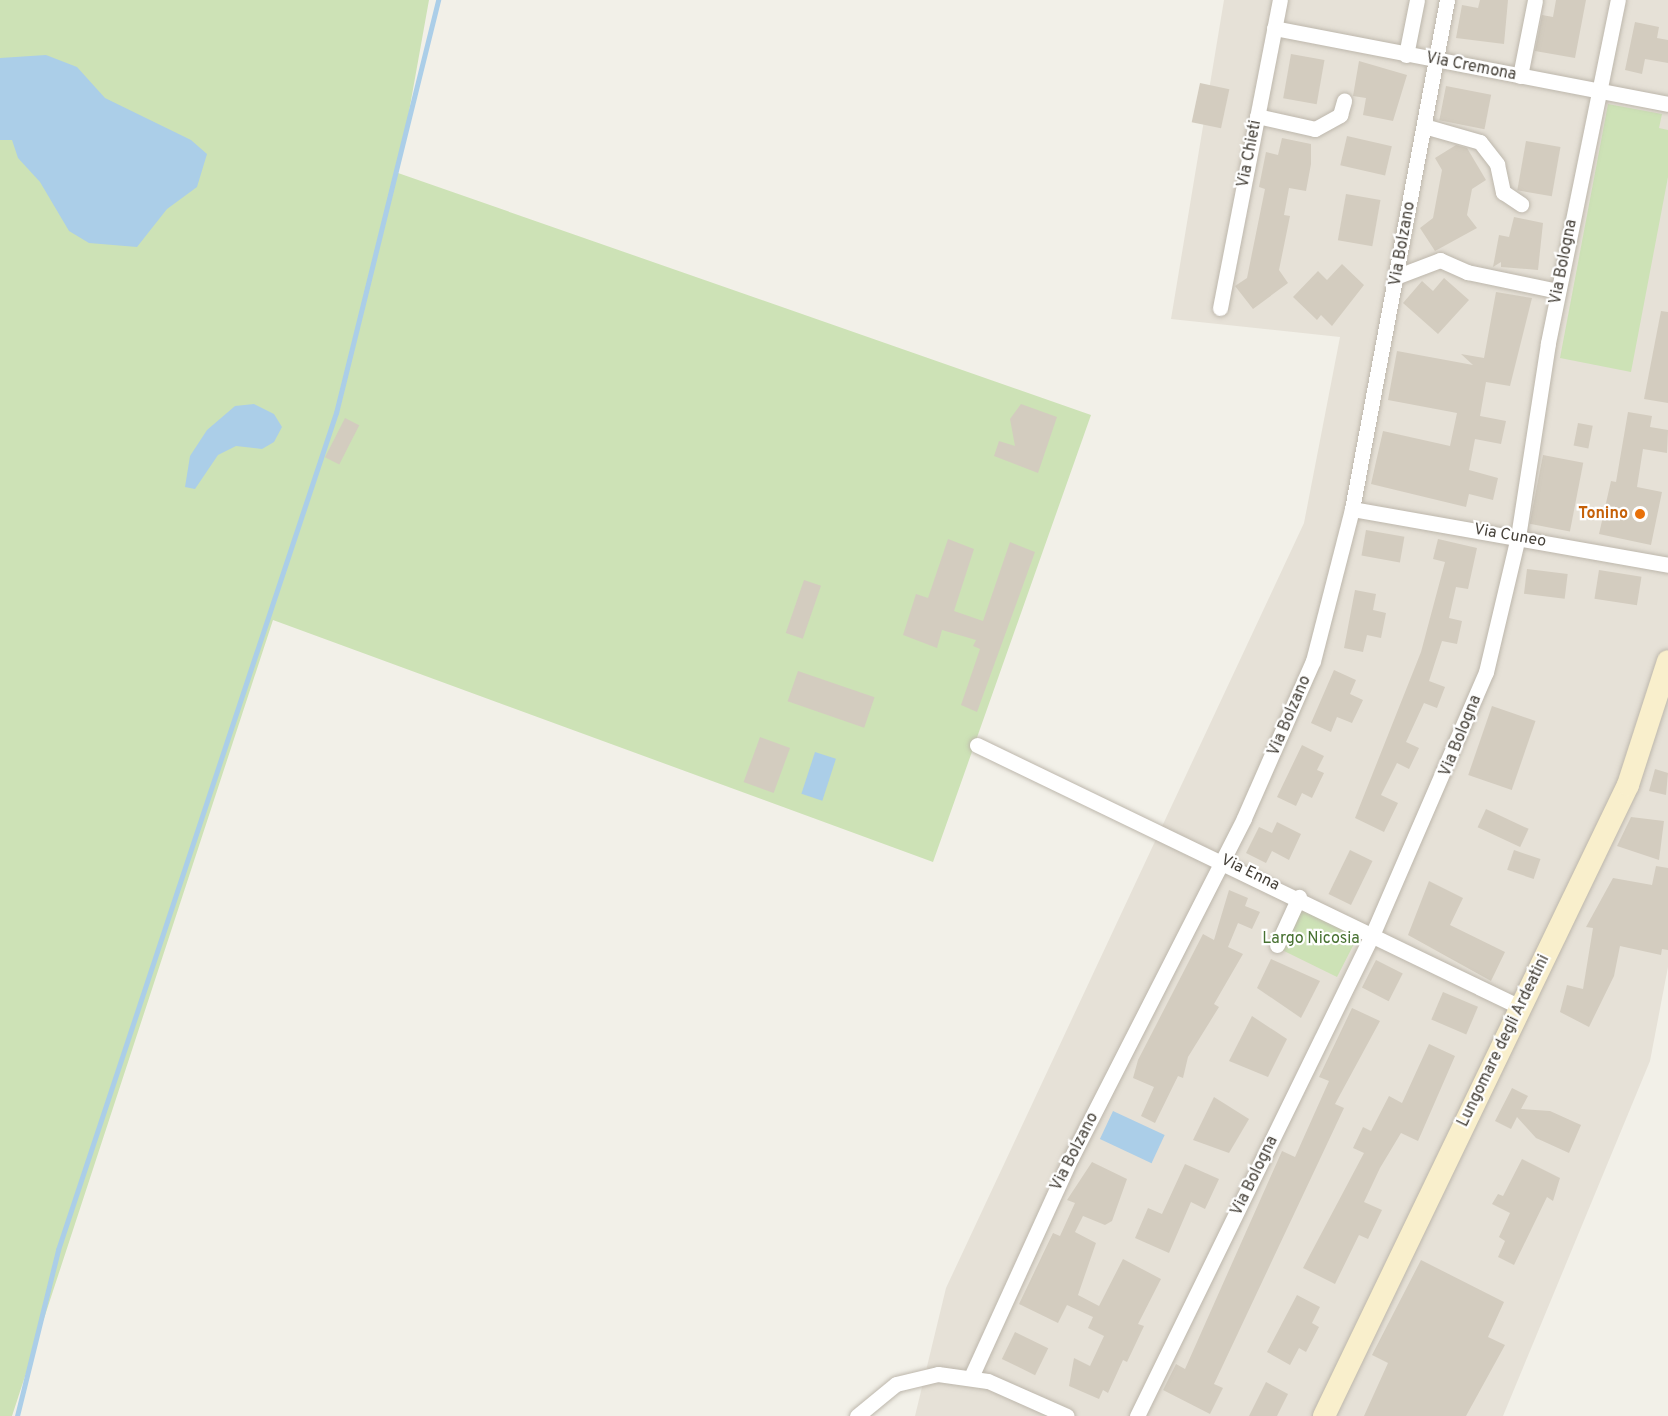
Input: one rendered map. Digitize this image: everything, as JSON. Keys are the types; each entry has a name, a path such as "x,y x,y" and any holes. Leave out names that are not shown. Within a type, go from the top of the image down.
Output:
{"main road":[{"name":"Lungomare degli Ardeatini","path":"1324,1416 1628,785 1668,661"}],"street":[{"name":"Via Chieti","path":"1220,308 1280,0"},
{"path":"1406,54 1417,0"},
{"name":"Via Bolzano","path":"971,1377 1071,1158 1223,860 1313,661 1352,509 1398,276 1447,0"},
{"path":"1520,76 1535,0"},
{"name":"Via Bologna","path":"1137,1416 1373,933 1473,709 1518,537 1558,291 1618,0"},
{"name":"Via Cremona","path":"1274,28 1668,105"},
{"path":"1257,116 1316,129 1334,121 1344,101"},
{"path":"1424,126 1480,142 1497,164 1505,195 1521,204"},
{"path":"1398,276 1440,260 1467,272 1558,291"},
{"name":"Via Cuneo","path":"1352,509 1668,565"},
{"name":"Via Enna","path":"977,745 1223,860 1520,1007"},
{"path":"1277,945 1299,897"},
{"path":"857,1416 904,1380 971,1377 1067,1416"}],"shaded area":[{"path":"1224,0 1668,0 1668,967 1650,1061 1503,1416 915,1416 946,1288 1304,523 1340,337 1171,319"}],"green space":[{"path":"0,0 429,0 398,173 1091,415 933,862 273,620 12,1416 0,1416"},
{"path":"1608,104 1662,114 1659,128 1668,130 1668,177 1631,372 1560,358"},
{"name":"Largo Nicosia","path":"1300,908 1351,933 1355,942 1337,977 1280,949"}],"water":[{"path":"46,55 77,67 105,98 191,140 207,154 197,187 167,209 137,247 89,243 69,231 40,182 18,158 12,140 0,140 0,58"},
{"path":"254,404 274,414 282,427 274,442 262,449 236,446 218,455 195,489 185,487 190,456 207,430 235,406"},
{"path":"815,752 836,759 822,801 801,794"},
{"path":"1113,1111 1165,1135 1152,1163 1100,1139"}],"building":[{"path":"1480,0 1508,0 1504,44 1456,38 1462,5 1478,8"},
{"path":"1556,0 1586,0 1575,58 1535,51 1542,15 1553,17"},
{"path":"1635,22 1659,27 1657,38 1668,40 1668,63 1645,59 1642,74 1625,70"},
{"path":"1291,54 1324,60 1317,104 1283,98"},
{"path":"1359,61 1407,75 1393,121 1363,115 1366,98 1353,96"},
{"path":"1200,83 1229,89 1221,128 1192,122"},
{"path":"1446,86 1491,95 1484,129 1439,120"},
{"path":"1347,136 1392,146 1385,176 1340,165"},
{"path":"1282,138 1311,144 1311,164 1306,191 1289,188 1284,215 1290,216 1279,270 1288,283 1253,309 1235,286 1247,278 1265,189 1259,187 1266,152 1278,155"},
{"path":"1526,141 1560,147 1552,196 1517,190"},
{"path":"1456,145 1467,148 1486,180 1472,189 1467,215 1477,228 1435,251 1420,228 1433,218 1442,170 1435,158"},
{"path":"1346,194 1380,200 1372,246 1338,240"},
{"path":"1514,217 1543,223 1538,270 1501,267 1501,262 1493,267 1499,235 1509,237"},
{"path":"1342,264 1364,285 1332,326 1321,315 1317,320 1293,297 1318,271 1327,280"},
{"path":"1444,278 1469,300 1438,334 1403,303 1422,281 1433,291"},
{"path":"1496,292 1532,298 1510,386 1486,382 1480,416 1506,421 1501,444 1475,439 1469,470 1498,478 1493,500 1469,494 1466,507 1371,484 1383,431 1450,446 1457,413 1388,400 1397,351 1473,365 1461,354 1484,358"},
{"path":"1661,311 1668,312 1668,403 1644,399"},
{"path":"1021,404 1057,417 1038,473 994,456 999,441 1015,446 1010,419"},
{"path":"1628,412 1652,416 1650,427 1668,430 1667,453 1643,449 1637,487 1662,492 1651,545 1599,534 1611,481 1616,482"},
{"path":"345,418 359,425 339,464 325,457"},
{"path":"1578,423 1593,426 1588,448 1574,446"},
{"path":"1543,455 1583,463 1570,532 1530,524"},
{"path":"1366,530 1404,537 1400,562 1361,556"},
{"path":"948,539 974,549 954,611 983,621 1010,542 1035,552 977,712 961,705 980,649 973,646 976,640 942,630 937,648 903,635 916,594 928,598"},
{"path":"1438,539 1477,548 1468,589 1456,587 1449,618 1462,621 1457,644 1442,641 1429,681 1445,687 1437,708 1424,703 1406,742 1419,748 1409,769 1397,763 1381,795 1398,803 1384,832 1355,818 1421,652 1445,562 1433,559"},
{"path":"1527,569 1568,574 1565,599 1524,594"},
{"path":"1599,570 1641,577 1637,605 1594,599"},
{"path":"804,580 821,586 803,639 786,633"},
{"path":"1355,590 1376,594 1373,610 1386,613 1381,638 1367,635 1363,652 1344,648"},
{"path":"1334,670 1356,680 1350,694 1363,700 1352,723 1337,717 1331,732 1311,723"},
{"path":"798,671 875,697 864,728 788,701"},
{"path":"1492,706 1535,721 1512,790 1468,775"},
{"path":"760,737 790,748 774,793 744,782"},
{"path":"1302,745 1324,756 1317,770 1324,773 1312,798 1302,793 1296,806 1277,797"},
{"path":"1655,769 1668,773 1666,795 1649,791"},
{"path":"1486,809 1529,829 1520,847 1478,827"},
{"path":"1631,817 1664,821 1659,860 1617,846"},
{"path":"1277,822 1301,834 1289,860 1272,851 1266,863 1246,853 1259,827 1272,833"},
{"path":"1350,850 1372,861 1351,905 1329,894"},
{"path":"1514,850 1540,859 1534,879 1507,870"},
{"path":"1656,866 1668,868 1668,950 1662,949 1661,955 1620,946 1614,976 1589,1027 1560,1012 1567,985 1583,989 1593,928 1586,927 1613,878 1652,885"},
{"path":"1429,881 1463,898 1450,925 1505,952 1491,981 1408,935"},
{"path":"1229,890 1248,898 1245,906 1260,912 1252,929 1238,923 1228,947 1243,954 1214,1004 1219,1007 1188,1057 1183,1078 1178,1076 1155,1123 1141,1116 1154,1087 1133,1078 1138,1060 1203,934 1214,940"},
{"path":"1271,959 1320,981 1301,1018 1257,988"},
{"path":"1376,960 1403,974 1389,1001 1362,988"},
{"path":"1443,992 1478,1007 1466,1034 1431,1020"},
{"path":"1352,1008 1380,1021 1335,1104 1344,1108 1214,1384 1223,1388 1210,1414 1163,1390 1176,1364 1185,1369 1282,1151 1295,1157 1329,1081 1319,1077"},
{"path":"1252,1016 1287,1039 1268,1077 1229,1061"},
{"path":"1429,1044 1455,1056 1418,1141 1401,1133 1380,1168 1364,1202 1382,1210 1368,1239 1359,1235 1335,1284 1303,1268 1364,1153 1353,1148 1363,1127 1371,1131 1389,1096 1402,1103"},
{"path":"1512,1088 1528,1096 1521,1109 1550,1111 1581,1125 1569,1153 1536,1138 1517,1117 1511,1129 1495,1121"},
{"path":"1214,1097 1249,1119 1229,1153 1193,1140"},
{"path":"1522,1159 1560,1178 1553,1201 1547,1197 1514,1265 1498,1257 1505,1241 1499,1237 1510,1213 1492,1204 1498,1194 1503,1196"},
{"path":"1092,1162 1127,1179 1112,1221 1105,1225 1083,1216 1075,1232 1096,1243 1078,1295 1099,1306 1123,1259 1161,1279 1138,1324 1144,1326 1127,1362 1123,1360 1108,1393 1103,1390 1099,1399 1069,1386 1074,1358 1090,1366 1104,1336 1088,1328 1093,1317 1067,1305 1058,1323 1019,1304 1053,1233 1060,1236 1075,1203 1067,1200"},
{"path":"1185,1164 1219,1179 1205,1209 1191,1202 1169,1253 1135,1238 1148,1208 1162,1214"},
{"path":"1421,1260 1504,1302 1488,1337 1505,1345 1466,1416 1364,1416 1388,1363 1372,1355"},
{"path":"1297,1295 1320,1307 1312,1323 1319,1327 1306,1352 1299,1348 1290,1365 1267,1352"},
{"path":"1015,1332 1048,1348 1035,1375 1002,1359"},
{"path":"1266,1382 1288,1394 1277,1416 1249,1416"}],"waterway":[{"path":"17,1416 58,1250 336,413 438,0"}],"place":[{"name":"Tonino","path":"1640,514"}]}
